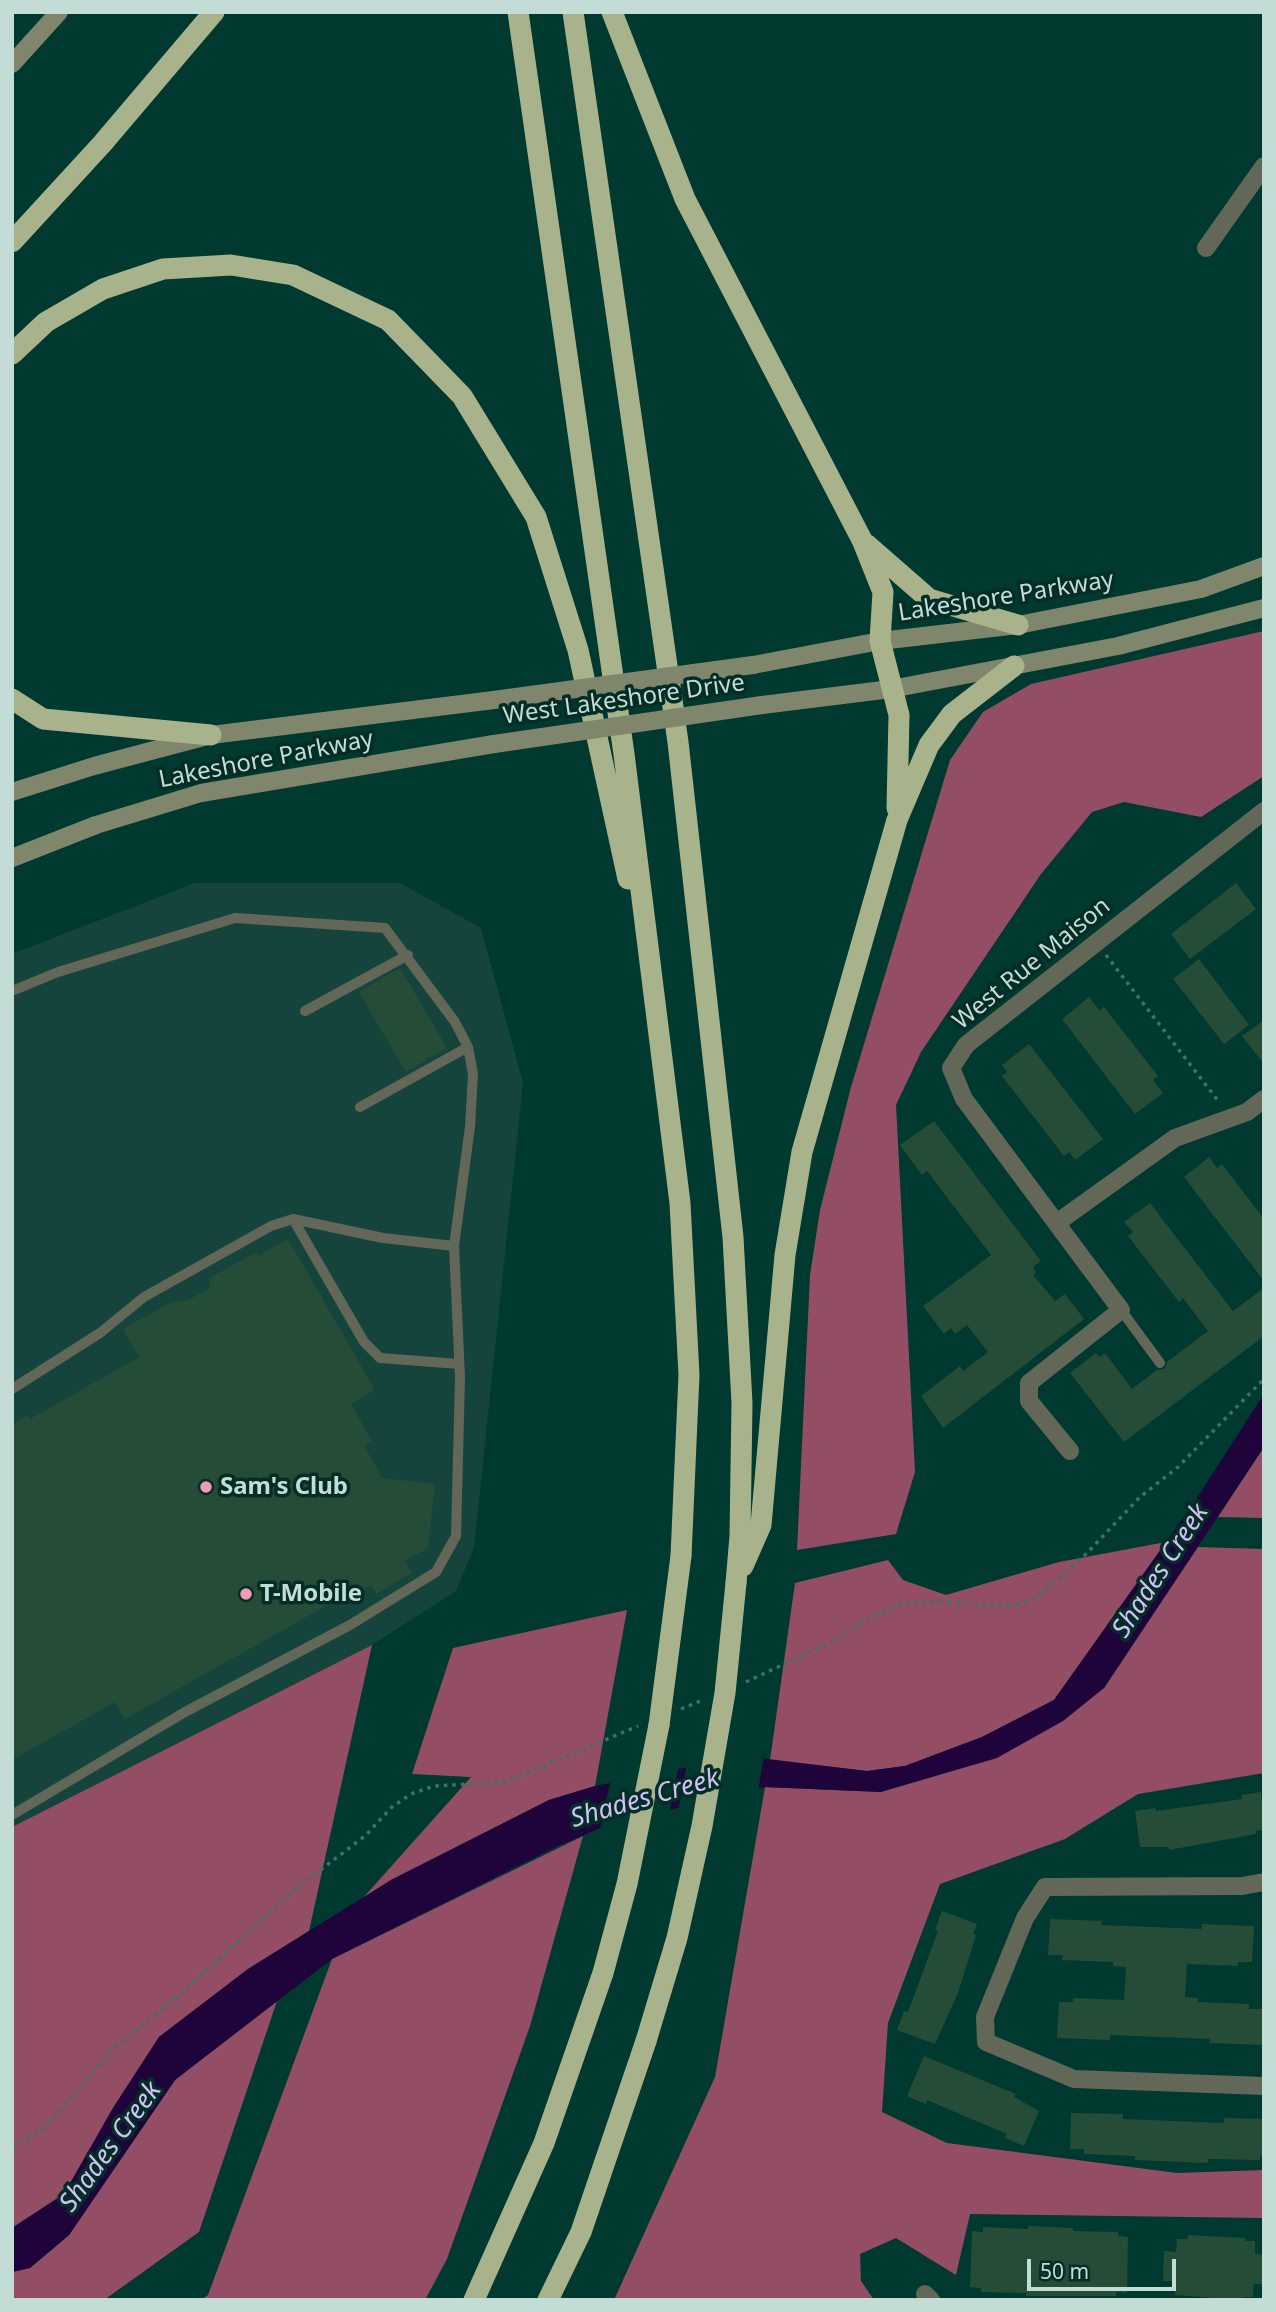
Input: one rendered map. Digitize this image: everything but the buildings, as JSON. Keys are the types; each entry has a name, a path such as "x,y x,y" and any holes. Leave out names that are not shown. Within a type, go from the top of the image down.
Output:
{"highway":[{"path":"12,242 103,144 214,12"},
{"path":"474,2300 544,2143 603,1973 644,1805 674,1630 688,1450 687,1291 676,1162 624,754 518,12"},
{"path":"548,2300 581,2232 646,2040 677,1938 702,1826 725,1693 736,1583 740,1535 742,1403 738,1304 728,1188 678,742 573,12"},
{"path":"612,12 685,199 863,541 883,592 880,641 899,715 897,820"},
{"path":"12,354 46,322 103,289 163,269 231,265 293,275 388,320 462,396 536,517 578,650 614,822 653,983"},
{"path":"863,541 929,599 1018,625"},
{"path":"736,1583 761,1525 782,1282 802,1152 897,820 929,745 952,714 1014,666"},
{"path":"12,699 43,719 211,734"}],"main road":[{"path":"12,64 59,12"},
{"name":"Lakeshore Parkway","path":"753,665 880,641 1018,625 1201,589 1264,566"},
{"path":"891,689 1118,646 1264,608"},
{"name":"West Lakeshore Drive","path":"486,701 753,665"},
{"name":"West Lakeshore Drive","path":"494,744 891,689"},
{"name":"Lakeshore Parkway","path":"12,792 211,734 486,701"},
{"name":"Lakeshore Parkway","path":"12,858 96,825 201,793 494,744"}],"street":[{"path":"1206,248 1264,166"},
{"name":"West Rue Maison","path":"1121,1310 964,1099 951,1068 966,1045 1264,811"},
{"path":"1058,1222 1175,1138 1247,1112 1264,1100"},
{"path":"1070,1451 1029,1401 1029,1383 1121,1310"},
{"path":"1264,1882 1242,1886 1045,1887 1025,1917 985,2017 986,2042 1074,2079 1264,2086"}],"lane":[{"path":"12,991 58,972 235,918 385,929 408,955 455,1022 468,1047 473,1074 470,1127 454,1245 459,1364 456,1536 436,1572 350,1625 185,1712 12,1815"},
{"path":"306,1011 408,955"},
{"path":"360,1107 468,1047"},
{"path":"12,1389 100,1333 144,1297 271,1226 293,1219 383,1238 454,1245"},
{"path":"293,1219 363,1342 380,1358 459,1364"},
{"path":"1121,1310 1160,1363"}],"path":[{"path":"1096,943 1231,1118"},
{"path":"738,1686 831,1642 870,1618 901,1604 939,1601 1002,1606 1021,1604 1039,1596 1086,1554 1140,1497 1178,1467 1264,1379"},
{"path":"677,1710 713,1696"},
{"path":"12,2147 37,2133 61,2111 111,2050 138,2026 177,1997 294,1890 365,1836 392,1807 411,1794 433,1786 505,1782 640,1725"}],"shaded area":[{"path":"1264,631 1264,776 1201,817 1124,802 1092,812 1041,874 921,1052 896,1105 915,1472 896,1534 797,1550 810,1275 820,1210 851,1087 950,760 983,712 1031,684"},
{"path":"195,883 400,883 481,928 523,1083 474,1548 456,1591 372,1645 12,1827 12,954"},
{"path":"1264,1447 1264,1518 1218,1517"},
{"path":"1166,1542 1054,1700 982,1737 905,1766 867,1771 770,1760 795,1583 888,1560 903,1580 946,1595 1059,1562"},
{"path":"1198,1547 1264,1549 1264,1773 1138,1794 1065,1839 940,1884 888,2023 882,2112 947,2143 1177,2173 1264,2170 1264,2218 970,2214 956,2275 896,2238 860,2254 861,2281 874,2300 614,2300 715,2077 765,1787 881,1792 1104,1688"},
{"path":"627,1610 595,1786 549,1800 391,1880 363,1898 471,1777 412,1774 453,1648"},
{"path":"372,1645 309,1931 248,1969 159,2037 113,2108 64,2194 12,2228 12,1827"},
{"path":"583,1836 530,2026 447,2259 425,2300 201,2300 208,2295 332,1959"},
{"path":"277,2001 199,2232 104,2300 12,2300 12,2272 30,2268 69,2235 175,2080"}],"water":[{"name":"Shades Creek","path":"1264,1394 1264,1447 1104,1688 1063,1721 997,1758 881,1792 765,1787 610,1824 558,1846 332,1959 175,2080 69,2235 30,2268 12,2272 12,2228 64,2194 113,2108 159,2037 248,1969 391,1880 549,1800 595,1786 743,1756 867,1771 905,1766 982,1737 1054,1700 1193,1504"}],"pier":[{"path":"743,1752 764,1755 758,1792 678,1811 687,1764"},
{"path":"679,1765 669,1814 599,1833 611,1779"}],"place":[{"name":"Sam's Club","path":"206,1487"},
{"name":"T-Mobile","path":"246,1594"}]}
